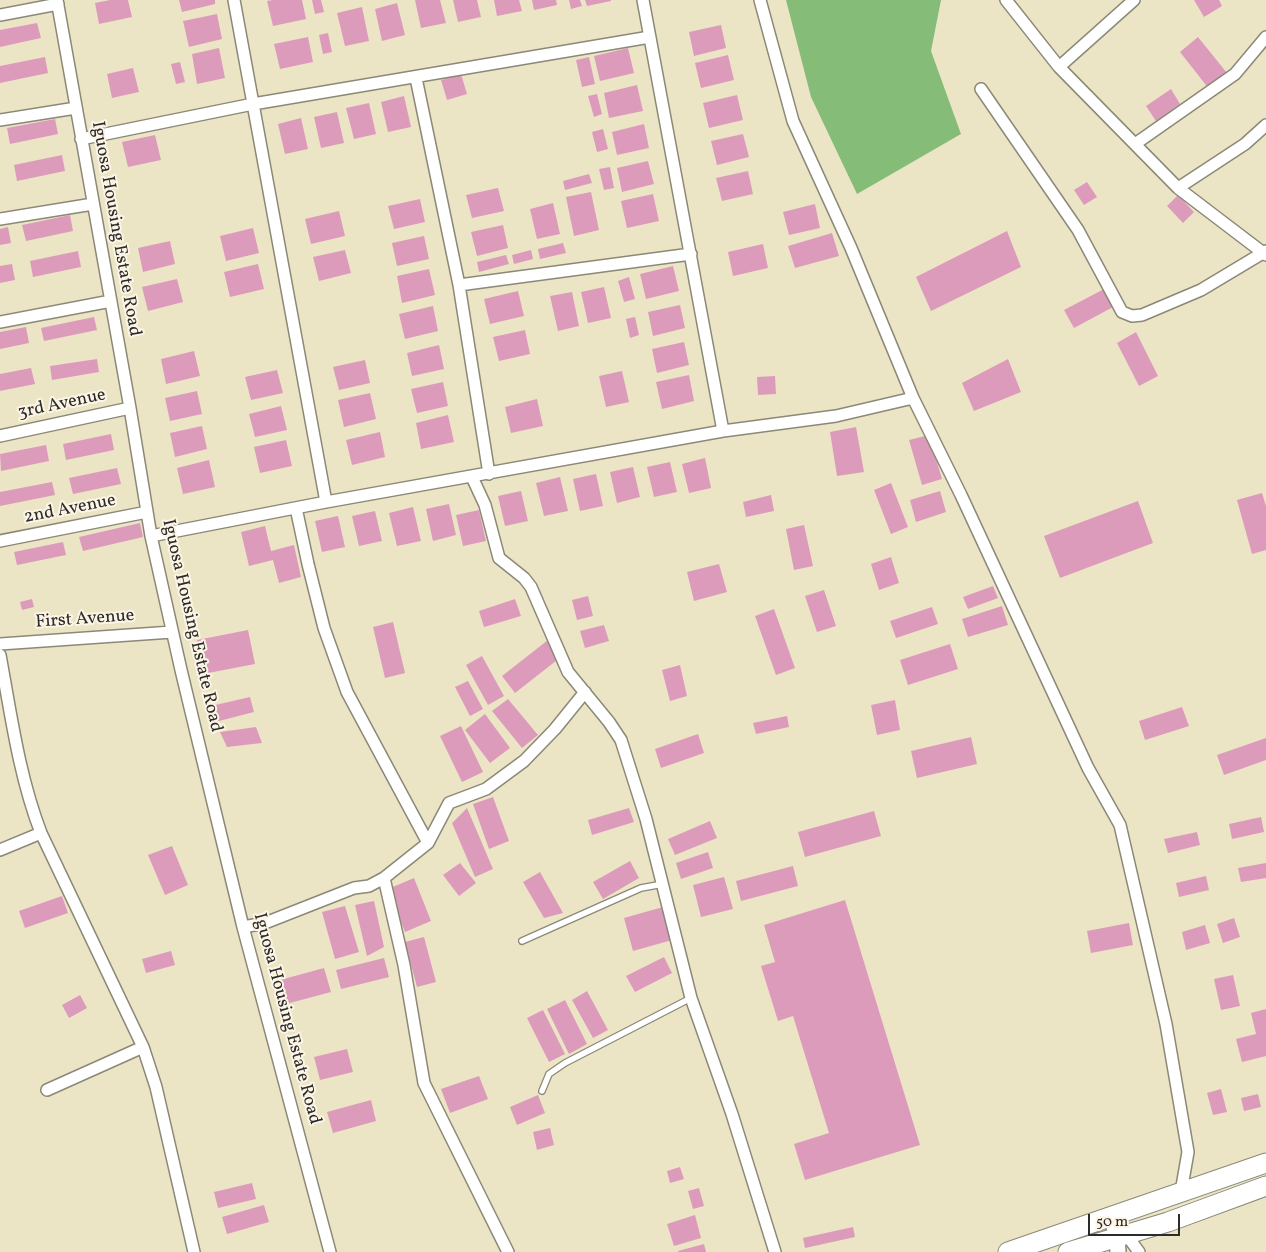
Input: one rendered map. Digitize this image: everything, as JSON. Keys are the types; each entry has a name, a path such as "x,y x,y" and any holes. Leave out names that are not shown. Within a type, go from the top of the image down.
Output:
{"highway":[{"path":"1008,1252 1266,1163"},
{"path":"1068,1252 1120,1241 1266,1186"}],"street":[{"path":"234,0 326,502"},
{"path":"643,0 723,431"},
{"path":"760,0 793,121 851,248 913,398 961,495 1088,768 1120,824 1166,1024 1188,1152 1181,1192"},
{"path":"981,89 1078,230 1122,312 1132,316 1142,314 1201,290 1265,253 1178,188 1059,67 1006,0"},
{"path":"1059,67 1134,0"},
{"path":"0,15 58,2"},
{"name":"Iguosa Housing Estate Road","path":"58,2 151,536 172,632 243,927 330,1252"},
{"path":"1135,144 1236,74 1266,36"},
{"path":"81,139 253,104 650,38"},
{"path":"416,78 459,285 488,474"},
{"path":"0,120 76,108"},
{"path":"1178,188 1245,144 1266,125"},
{"path":"0,219 93,204"},
{"path":"459,285 691,254"},
{"path":"0,322 111,302"},
{"path":"151,536 326,502 723,431 836,416 913,398"},
{"name":"3rd Avenue","path":"0,436 130,408"},
{"path":"472,477 485,505 499,558 524,578 530,587 568,672 621,740 646,819 691,998 732,1114 775,1252"},
{"path":"296,508 324,628 347,692 428,843"},
{"name":"2nd Avenue","path":"0,541 147,512"},
{"name":"First Avenue","path":"0,644 172,632"},
{"path":"0,655 24,783 30,805 41,833 143,1047 156,1087 194,1252"},
{"path":"243,927 265,922 354,888 369,886 384,878 428,843 449,803 486,789 524,761 555,729 585,692"},
{"path":"0,850 41,833"},
{"path":"384,878 404,965 424,1083 508,1252"},
{"path":"47,1090 143,1047"},
{"path":"1111,1216 1120,1241 1139,1252"}],"lane":[{"path":"522,942 641,888 663,884"},
{"path":"542,1091 549,1074 566,1063 691,998"}],"green space":[{"path":"786,0 941,0 931,51 961,134 857,194 811,97"}],"building":[{"path":"110,0 128,0 132,17 99,24 95,3"},
{"path":"179,0 215,0 215,4 182,12"},
{"path":"302,0 306,19 273,26 267,1"},
{"path":"312,0 321,0 324,12 315,14"},
{"path":"415,0 440,0 446,23 421,28"},
{"path":"453,0 477,0 481,17 458,22"},
{"path":"494,0 519,0 522,11 497,16"},
{"path":"532,0 556,0 557,5 534,10"},
{"path":"569,0 580,0 582,6 571,9"},
{"path":"585,0 611,0 611,1 587,6"},
{"path":"1194,0 1219,0 1222,6 1204,17"},
{"path":"397,3 405,35 382,41 375,9"},
{"path":"362,7 369,41 345,46 337,13"},
{"path":"217,14 222,39 189,47 183,21"},
{"path":"37,23 41,38 0,47 0,30"},
{"path":"721,25 726,48 694,56 689,32"},
{"path":"328,33 332,52 323,54 319,35"},
{"path":"308,37 313,62 280,69 274,44"},
{"path":"1198,37 1227,73 1209,89 1180,52"},
{"path":"219,48 225,78 197,84 192,54"},
{"path":"628,48 634,73 600,81 594,56"},
{"path":"728,55 734,80 701,88 695,63"},
{"path":"45,57 48,73 0,83 0,66"},
{"path":"589,57 595,84 582,87 576,60"},
{"path":"180,62 185,82 176,84 171,64"},
{"path":"133,68 139,92 112,98 107,74"},
{"path":"461,74 467,94 447,100 441,80"},
{"path":"637,85 643,111 609,118 604,93"},
{"path":"1171,89 1180,104 1156,121 1146,106"},
{"path":"597,94 602,114 594,117 588,96"},
{"path":"737,95 743,120 709,128 703,103"},
{"path":"404,96 411,127 388,132 381,102"},
{"path":"369,103 376,134 354,139 346,108"},
{"path":"337,112 344,143 321,148 314,117"},
{"path":"301,118 308,149 285,154 278,124"},
{"path":"55,119 58,134 10,144 7,128"},
{"path":"644,124 649,148 617,155 612,132"},
{"path":"603,129 608,149 597,152 592,132"},
{"path":"743,134 749,157 717,165 711,141"},
{"path":"155,135 161,160 128,167 122,142"},
{"path":"62,155 65,171 17,181 14,165"},
{"path":"648,161 654,184 622,192 617,168"},
{"path":"610,167 614,188 604,190 599,169"},
{"path":"748,171 753,194 722,201 716,178"},
{"path":"589,174 592,183 565,190 563,181"},
{"path":"1087,182 1097,197 1084,205 1074,190"},
{"path":"498,188 504,211 472,218 466,195"},
{"path":"591,192 599,230 574,236 566,197"},
{"path":"653,194 659,221 627,228 621,201"},
{"path":"1178,195 1194,212 1183,223 1167,206"},
{"path":"420,199 425,222 394,229 388,206"},
{"path":"553,203 560,234 537,239 530,209"},
{"path":"815,204 820,228 789,235 783,212"},
{"path":"339,211 345,236 311,244 305,219"},
{"path":"70,215 73,231 26,241 22,225"},
{"path":"503,225 508,248 477,256 471,232"},
{"path":"8,227 11,243 0,245 0,229"},
{"path":"253,228 259,253 226,261 220,236"},
{"path":"1007,231 1021,267 931,311 916,277"},
{"path":"832,233 839,256 795,268 788,246"},
{"path":"424,236 429,259 397,266 392,243"},
{"path":"170,241 175,264 143,272 138,248"},
{"path":"563,243 566,253 540,259 538,249"},
{"path":"763,244 768,268 733,276 728,252"},
{"path":"345,250 351,273 319,281 313,257"},
{"path":"531,250 533,259 514,264 512,255"},
{"path":"78,251 81,267 33,277 30,261"},
{"path":"506,255 509,264 479,272 477,262"},
{"path":"12,264 15,280 0,283 0,266"},
{"path":"258,264 264,289 230,297 224,272"},
{"path":"673,266 679,291 646,299 640,274"},
{"path":"429,269 435,295 402,303 397,276"},
{"path":"629,277 635,299 624,302 618,281"},
{"path":"177,279 183,302 148,311 142,287"},
{"path":"604,287 611,318 588,323 581,292"},
{"path":"1106,288 1115,306 1074,328 1064,310"},
{"path":"518,291 524,316 490,324 484,299"},
{"path":"572,292 579,326 558,331 550,296"},
{"path":"680,305 685,328 653,336 648,312"},
{"path":"433,306 438,331 405,339 399,314"},
{"path":"94,317 97,330 44,341 41,328"},
{"path":"635,317 639,335 630,338 626,319"},
{"path":"26,327 29,343 0,349 0,332"},
{"path":"525,330 530,354 499,361 493,337"},
{"path":"1136,332 1158,376 1139,386 1117,343"},
{"path":"684,342 689,365 657,373 652,349"},
{"path":"439,345 444,369 412,376 407,353"},
{"path":"194,351 200,376 166,384 161,359"},
{"path":"97,359 99,372 52,380 50,366"},
{"path":"1008,359 1021,392 974,411 962,383"},
{"path":"365,360 370,383 339,390 333,367"},
{"path":"31,368 35,384 0,391 0,374"},
{"path":"277,370 283,393 251,400 245,377"},
{"path":"622,371 629,402 606,407 599,376"},
{"path":"689,375 694,401 662,409 656,382"},
{"path":"775,376 776,394 758,395 757,377"},
{"path":"443,382 448,406 417,413 411,389"},
{"path":"197,391 202,414 170,421 165,398"},
{"path":"370,393 376,419 344,427 338,400"},
{"path":"537,399 543,426 511,433 505,407"},
{"path":"281,406 287,430 255,437 249,414"},
{"path":"448,415 454,442 421,449 416,423"},
{"path":"202,426 207,449 175,457 170,433"},
{"path":"856,427 864,472 837,476 830,432"},
{"path":"380,432 385,457 352,465 346,440"},
{"path":"111,434 114,450 66,460 63,444"},
{"path":"929,435 942,479 922,485 909,440"},
{"path":"286,440 292,466 260,473 254,447"},
{"path":"46,445 49,461 1,471 0,454"},
{"path":"705,458 711,488 689,493 682,464"},
{"path":"209,460 215,487 183,494 177,468"},
{"path":"670,462 677,492 654,497 647,467"},
{"path":"633,467 640,497 617,503 610,472"},
{"path":"117,468 121,484 73,494 69,478"},
{"path":"596,474 603,506 580,511 573,479"},
{"path":"560,477 568,511 544,516 536,483"},
{"path":"52,482 55,495 0,506 0,492"},
{"path":"891,483 908,527 891,534 874,490"},
{"path":"521,491 528,521 505,526 498,496"},
{"path":"940,491 946,512 916,522 910,500"},
{"path":"1262,493 1266,506 1266,550 1252,554 1237,500"},
{"path":"771,495 774,511 746,517 743,502"},
{"path":"1138,501 1153,543 1060,578 1044,536"},
{"path":"449,504 456,535 433,541 426,509"},
{"path":"413,507 421,541 397,546 389,513"},
{"path":"479,510 486,541 463,546 456,515"},
{"path":"375,511 382,541 359,546 352,516"},
{"path":"338,516 345,547 322,552 315,521"},
{"path":"140,523 143,537 83,551 79,537"},
{"path":"804,525 813,566 794,570 786,529"},
{"path":"265,526 271,551 294,545 301,577 279,583 273,560 249,566 241,532"},
{"path":"63,542 66,555 17,565 14,552"},
{"path":"891,557 899,583 879,590 871,564"},
{"path":"719,564 727,592 694,601 687,572"},
{"path":"993,586 998,598 968,609 963,597"},
{"path":"824,590 836,626 817,632 805,596"},
{"path":"588,596 593,616 577,620 572,600"},
{"path":"32,599 34,607 22,610 20,602"},
{"path":"515,599 521,616 484,627 479,611"},
{"path":"1002,606 1008,625 968,637 962,619"},
{"path":"932,607 938,624 896,638 890,621"},
{"path":"774,609 795,668 776,675 755,616"},
{"path":"393,622 405,673 385,678 373,627"},
{"path":"604,625 609,641 585,648 580,631"},
{"path":"248,630 255,664 203,674 197,640"},
{"path":"548,640 561,657 515,693 502,676"},
{"path":"950,644 958,669 908,685 900,660"},
{"path":"482,656 504,696 488,705 466,665"},
{"path":"680,665 687,696 670,701 662,670"},
{"path":"468,681 483,709 470,716 455,687"},
{"path":"250,697 254,712 215,722 211,706"},
{"path":"508,699 538,735 522,748 492,711"},
{"path":"895,700 900,730 877,735 871,705"},
{"path":"1182,707 1189,726 1145,740 1139,721"},
{"path":"485,714 510,748 490,763 465,730"},
{"path":"787,716 789,727 756,734 753,723"},
{"path":"461,726 483,772 462,782 440,736"},
{"path":"256,727 262,743 227,747 220,732"},
{"path":"698,734 704,753 661,768 655,749"},
{"path":"971,737 977,764 917,778 911,751"},
{"path":"1266,738 1266,760 1224,775 1217,755"},
{"path":"493,797 509,841 489,849 473,804"},
{"path":"467,808 493,869 475,877 452,823"},
{"path":"629,808 634,822 592,835 588,820"},
{"path":"874,811 881,836 805,857 798,832"},
{"path":"1261,817 1264,832 1232,839 1229,824"},
{"path":"710,821 717,838 675,855 668,839"},
{"path":"1197,832 1200,845 1168,853 1164,839"},
{"path":"172,846 188,885 165,895 148,855"},
{"path":"708,852 713,868 681,879 676,863"},
{"path":"630,861 639,878 603,899 593,882"},
{"path":"460,863 476,883 459,896 443,875"},
{"path":"1266,863 1266,878 1241,882 1238,868"},
{"path":"793,866 798,886 741,901 736,881"},
{"path":"540,872 563,913 544,918 523,882"},
{"path":"1206,876 1209,890 1179,897 1176,883"},
{"path":"724,877 733,909 701,917 693,885"},
{"path":"414,878 431,921 405,932 388,889"},
{"path":"62,896 68,913 25,928 19,911"},
{"path":"845,900 920,1145 805,1180 794,1144 829,1133 793,1016 778,1021 761,966 775,962 764,925"},
{"path":"374,901 384,947 367,956 355,905"},
{"path":"345,906 359,952 335,959 322,912"},
{"path":"663,907 672,940 633,951 624,918"},
{"path":"1234,918 1240,937 1223,943 1217,924"},
{"path":"1129,923 1133,945 1091,953 1087,931"},
{"path":"1205,925 1210,943 1186,950 1182,932"},
{"path":"424,937 436,982 417,987 405,942"},
{"path":"171,951 175,965 146,973 142,959"},
{"path":"664,957 672,973 635,992 626,976"},
{"path":"384,958 389,977 341,989 336,970"},
{"path":"324,968 331,992 286,1004 280,980"},
{"path":"1233,975 1240,1006 1221,1010 1214,979"},
{"path":"587,991 608,1030 593,1038 572,1000"},
{"path":"80,995 87,1008 69,1018 62,1005"},
{"path":"565,1000 587,1044 569,1054 547,1009"},
{"path":"1266,1009 1266,1056 1242,1062 1236,1039 1256,1034 1251,1013"},
{"path":"543,1010 565,1054 549,1062 527,1018"},
{"path":"347,1049 353,1072 320,1080 314,1057"},
{"path":"479,1076 488,1099 450,1113 441,1089"},
{"path":"1221,1089 1227,1112 1213,1115 1207,1093"},
{"path":"1258,1094 1261,1107 1244,1111 1241,1098"},
{"path":"538,1095 545,1113 517,1125 510,1107"},
{"path":"371,1100 376,1121 333,1133 327,1112"},
{"path":"550,1128 554,1145 537,1150 533,1132"},
{"path":"680,1167 684,1179 670,1183 667,1171"},
{"path":"252,1183 256,1199 218,1208 214,1192"},
{"path":"699,1188 704,1206 693,1209 688,1191"},
{"path":"264,1205 269,1222 227,1234 222,1217"},
{"path":"695,1215 701,1238 674,1246 667,1224"},
{"path":"853,1227 855,1237 805,1248 803,1238"},
{"path":"704,1244 706,1252 678,1252 678,1251"}]}
